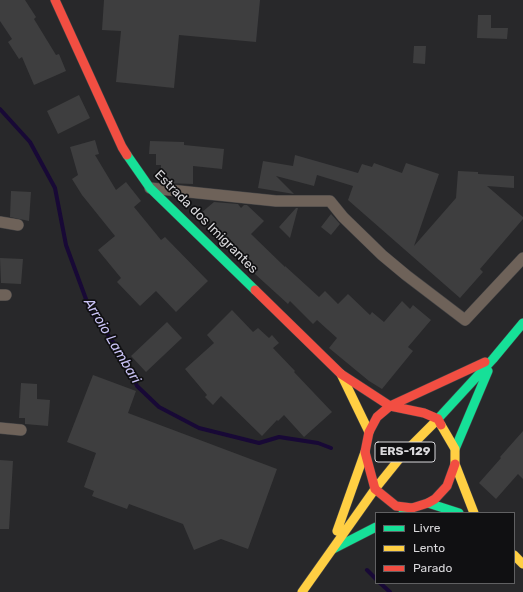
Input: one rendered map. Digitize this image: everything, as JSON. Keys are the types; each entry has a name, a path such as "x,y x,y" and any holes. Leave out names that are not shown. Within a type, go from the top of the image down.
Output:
{"street":[{"name":"Estrada dos Imigrantes","path":"54,0 122,147 150,188 342,374 390,406"},
{"path":"150,188 276,201 330,201 343,217 382,255 465,320 523,258"},
{"path":"0,222 18,225"},
{"name":"ERS-129","path":"302,592 375,489 404,453 438,419 493,359 523,323"},
{"path":"331,550 365,452 369,432 377,417 390,406 493,359"},
{"path":"405,512 428,503 441,494 447,486 455,464 455,449 493,359"},
{"name":"Estrada dos Imigrantes","path":"342,374 369,432"},
{"path":"390,406 418,412 438,419 455,449"},
{"path":"0,428 21,430"},
{"path":"365,452 375,489 396,506 412,508"},
{"path":"455,464 474,512"},
{"path":"428,503 456,512"},
{"path":"331,550 375,528"},
{"path":"515,557 523,564"}],"building":[{"path":"0,0 25,0 36,17 34,19 56,55 59,54 66,71 34,85 22,57 19,59 8,42 12,39 0,21"},
{"path":"104,0 260,0 256,42 179,35 174,88 116,82 121,31 102,30"},
{"path":"478,15 491,15 491,28 508,28 507,39 477,38"},
{"path":"414,46 426,46 425,64 413,63"},
{"path":"79,95 90,118 58,134 47,111"},
{"path":"95,140 99,154 95,155 116,190 126,182 141,201 134,207 161,240 165,237 208,281 176,312 156,291 140,306 117,282 121,278 98,250 115,236 82,195 72,179 78,175 70,147"},
{"path":"150,141 184,142 184,145 224,149 222,169 193,166 193,184 166,183 167,173 161,173 161,165 156,165 156,154 149,154"},
{"path":"295,155 358,173 362,164 372,167 374,163 402,173 406,163 439,174 414,246 456,198 458,171 478,172 478,174 514,176 514,188 487,186 523,217 523,219 480,269 483,272 460,298 348,200 353,186 317,175 314,186 276,176 294,194 258,188 263,161 293,166"},
{"path":"11,191 31,192 29,221 10,217"},
{"path":"214,202 238,204 241,208 244,205 247,205 264,221 251,234 319,297 325,291 338,304 348,294 370,315 372,312 384,322 402,301 410,309 413,305 431,320 408,347 413,351 382,389 369,381 329,348 337,338 317,320 313,324 290,301 288,304 255,274 216,233 217,232 201,213"},
{"path":"296,208 298,208 290,238 279,227"},
{"path":"331,214 340,224 331,235 321,227"},
{"path":"0,258 23,259 21,284 1,283"},
{"path":"232,310 253,332 258,328 269,338 272,335 279,343 273,348 332,412 304,437 284,415 278,421 277,420 262,436 221,396 213,405 205,397 207,395 185,369 214,343 207,335"},
{"path":"167,322 182,338 146,372 131,356"},
{"path":"93,375 136,391 128,413 277,469 248,549 221,539 194,550 183,524 129,504 127,509 92,496 94,491 84,487 96,453 67,442"},
{"path":"21,383 37,384 37,399 50,400 48,426 25,424 25,418 19,418"},
{"path":"523,431 523,479 518,474 496,499 479,483"},
{"path":"0,460 13,461 9,529 0,529"}],"waterway":[{"name":"Arroio Lambari","path":"0,109 30,142 55,188 66,245 90,310 123,356 137,386 159,407 199,428 259,443 279,437 318,443 331,448"},
{"name":"Arroio Lambari","path":"367,570 375,578"},
{"name":"Arroio Lambari","path":"381,584 390,592"}],"traffic: fast":[{"path":"127,155 150,188 255,290"},
{"path":"435,422 493,359 523,323"},
{"path":"455,449 488,371"},
{"path":"428,503 456,512"},
{"path":"405,512 412,508"},
{"path":"333,549 375,528"}],"traffic: slow":[{"path":"341,374 369,432"},
{"path":"302,592 375,489 404,453 435,422"},
{"path":"441,425 455,449 455,464 474,512"},
{"path":"337,531 365,452"},
{"path":"515,556 523,564"}],"traffic: jam":[{"path":"55,0 127,155"},
{"path":"255,290 341,374 390,406"},
{"path":"390,406 485,362"},
{"path":"441,425 438,419 424,413 390,406 377,417 369,432 365,452 375,489 396,506 412,508 435,499 447,486 455,464"}]}
